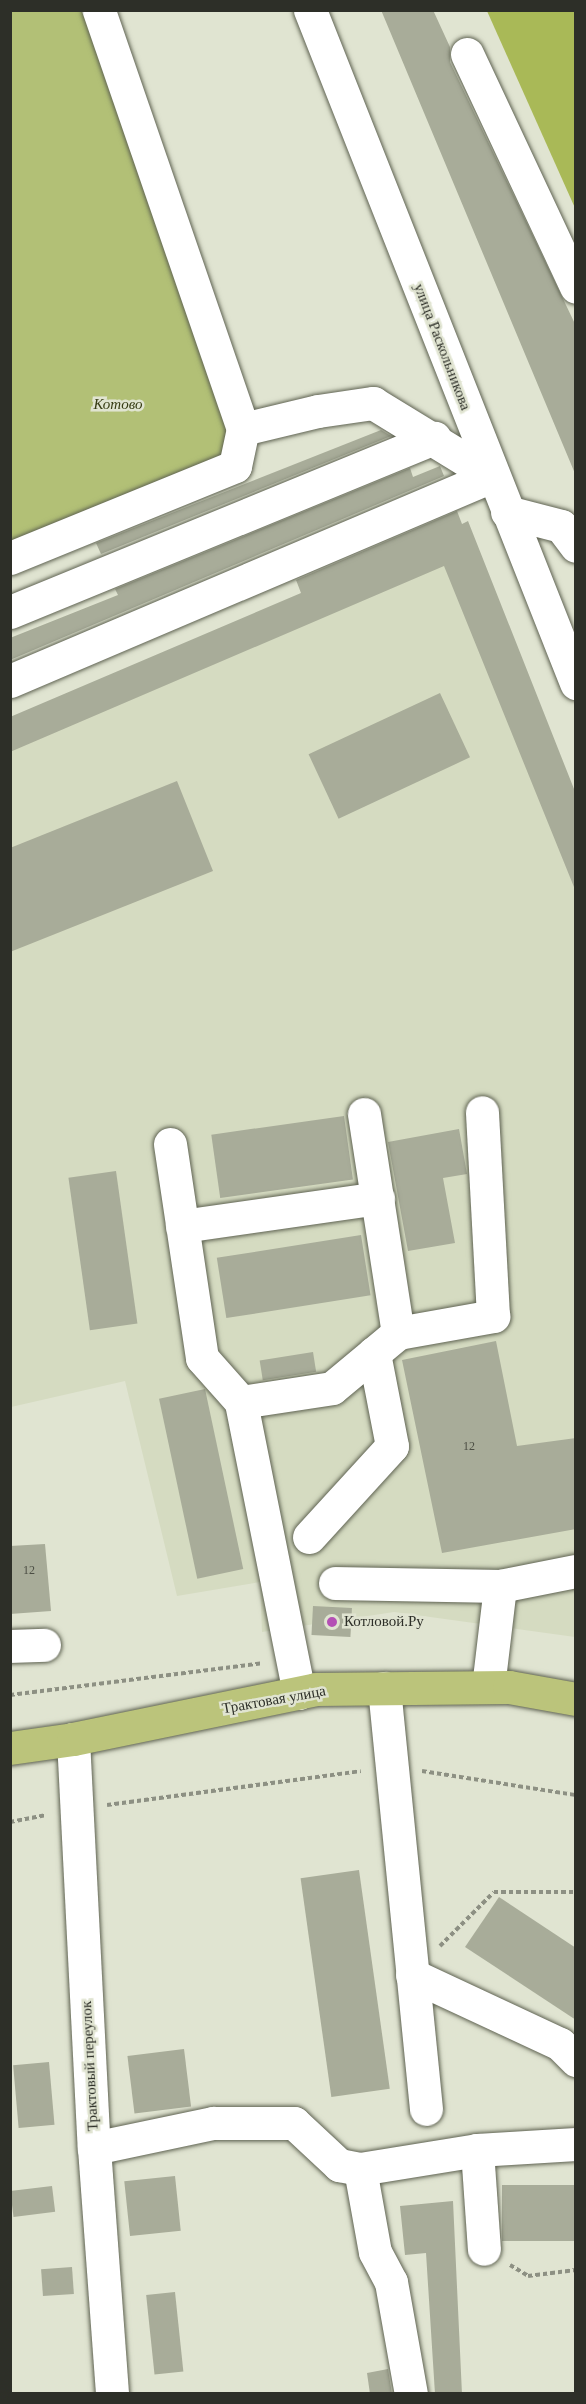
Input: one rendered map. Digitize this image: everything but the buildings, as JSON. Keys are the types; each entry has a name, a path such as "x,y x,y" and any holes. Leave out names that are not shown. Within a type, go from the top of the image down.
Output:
{"main road":[{"name":"Трактовая улица","path":"10,1748 73,1739 299,1693 384,1688 488,1687 576,1699"}],"street":[{"path":"10,558 235,465 243,429 99,10"},
{"name":"улица Раскольникова","path":"310,10 492,476 576,683"},
{"path":"467,54 576,287"},
{"path":"243,429 318,411 373,403 435,438 492,476"},
{"path":"10,612 435,438"},
{"path":"10,681 492,476"},
{"path":"507,512 561,526 576,546"},
{"path":"241,1402 332,1388 386,1343 493,1316 482,1112"},
{"path":"309,1537 392,1446 378,1198 364,1114"},
{"path":"170,1143 202,1358 241,1402 299,1693"},
{"path":"182,1226 378,1198"},
{"path":"336,1583 500,1586 576,1571"},
{"path":"488,1687 500,1586"},
{"path":"10,1646 44,1645"},
{"path":"384,1688 426,2109"},
{"name":"Трактовый переулок","path":"73,1739 94,2148 112,2394"},
{"path":"412,1975 560,2044 576,2060"},
{"path":"94,2148 213,2123 294,2123 339,2165 360,2169 477,2150 576,2144"},
{"path":"477,2150 484,2249"},
{"path":"360,2169 375,2252 391,2282 411,2394"}],"path":[{"path":"10,1822 77,1809 392,1766 576,1794"},
{"path":"412,1975 494,1892 576,1892"},
{"path":"484,2249 528,2276 576,2270"}],"shaded area":[{"path":"448,553 575,883 575,1637 394,1612 262,1632 260,1582 177,1596 125,1381 11,1407 10,741"}],"green space":[{"name":"Котово","path":"11,11 101,11 252,470 11,566"},
{"path":"487,11 575,11 575,208"}],"place":[{"name":"Котловой.Ру","path":"332,1622"}]}
